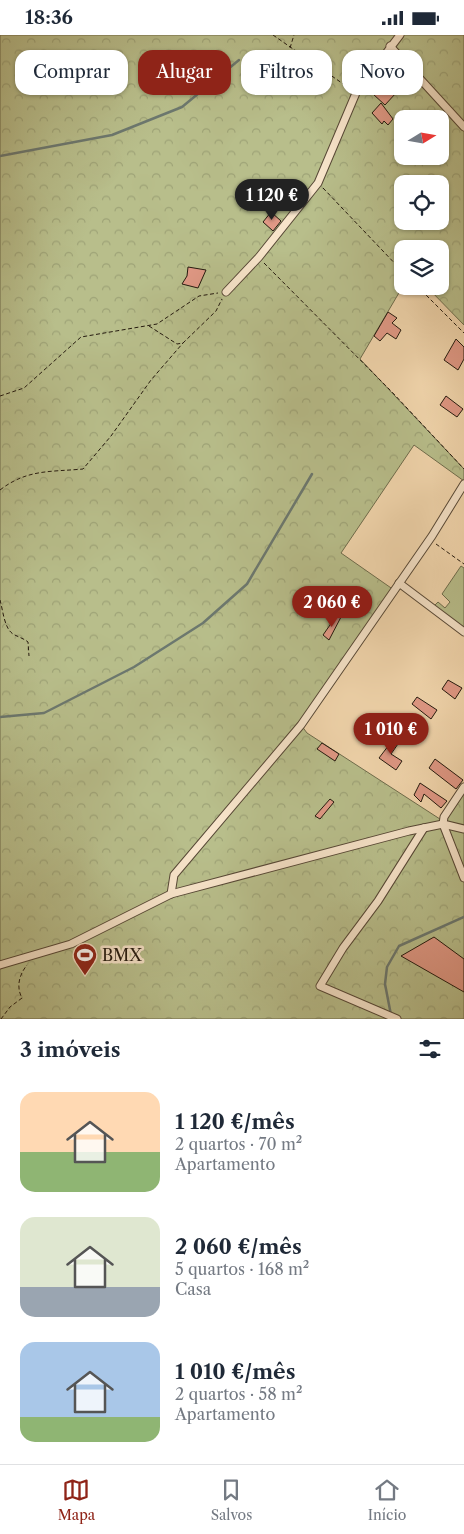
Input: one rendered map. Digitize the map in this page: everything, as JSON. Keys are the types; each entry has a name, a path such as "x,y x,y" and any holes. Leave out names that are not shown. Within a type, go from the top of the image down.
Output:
{"street":[{"path":"387,50 400,35"},
{"path":"390,46 464,127"},
{"path":"226,292 259,257 318,183 355,95"},
{"path":"171,894 174,875 301,725 429,539 464,484"},
{"path":"398,583 464,632"},
{"path":"464,787 444,817 443,823 464,878"},
{"path":"0,965 71,944 171,894 443,823 464,829"},
{"path":"397,1019 320,986 343,948 378,901 424,828"}],"path":[{"path":"273,35 290,49 342,84"},
{"path":"290,49 294,35"},
{"path":"318,183 394,263"},
{"path":"259,257 392,392 464,469"},
{"path":"0,395 24,388 81,337 157,324 199,296 226,292"},
{"path":"0,490 16,479 40,471 83,469 111,436 151,380 183,343 216,311 226,292"},
{"path":"426,295 464,333"},
{"path":"149,326 176,343 183,343"},
{"path":"429,539 464,564"},
{"path":"0,600 6,625 12,633 28,642 29,656"},
{"path":"1,1019 10,1007 22,998 19,992 19,983 22,972 27,965"}],"green space":[{"path":"0,35 464,35 464,325 435,295 449,295 449,240 394,240 394,295 398,295 360,359 464,469 464,481 414,445 341,553 394,590 301,725 307,733 443,821 464,793 464,1019 0,1019"},
{"path":"461,566 464,568 464,632 432,608 438,602 445,608 450,602 442,594"}],"building":[{"path":"374,95 394,95 385,105"},
{"path":"381,103 393,119 388,125 384,121 382,124 372,113"},
{"path":"271,212 281,221 273,231 263,222"},
{"path":"188,267 206,270 198,288 182,284 187,276"},
{"path":"388,312 397,318 392,323 401,330 396,339 387,333 380,341 374,336"},
{"path":"456,339 464,347 464,359 458,370 444,360"},
{"path":"446,396 463,409 457,417 440,405"},
{"path":"337,615 341,617 329,640 323,635"},
{"path":"448,680 462,688 455,699 442,689"},
{"path":"417,697 437,710 431,719 412,704"},
{"path":"395,737 400,741 391,754 402,761 396,770 379,758"},
{"path":"322,743 339,754 335,761 317,749"},
{"path":"435,759 463,780 456,789 429,768"},
{"path":"420,783 447,801 441,808 424,794 421,802 414,795"},
{"path":"330,799 334,802 320,819 315,816"},
{"path":"434,937 464,959 464,992 401,956"}],"waterway":[{"path":"0,156 112,135 182,107 239,60"},
{"path":"0,717 44,713 134,667 203,623 247,584 312,474"},
{"path":"391,1015 385,984 387,967 399,946 464,917"}],"place":[{"name":"BMX","path":"85,976"}]}
